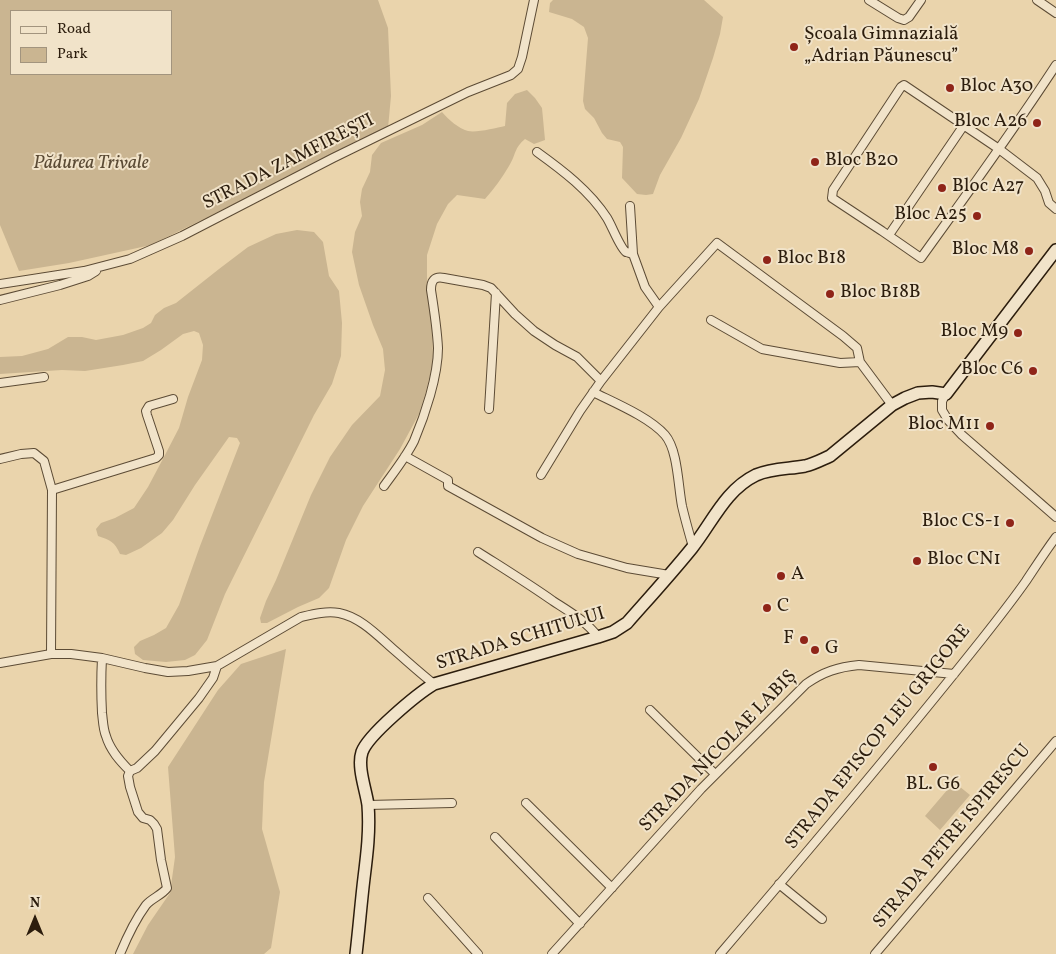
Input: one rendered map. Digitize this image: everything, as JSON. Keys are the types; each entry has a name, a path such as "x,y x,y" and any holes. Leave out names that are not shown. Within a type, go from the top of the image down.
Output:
{"main road":[{"path":"946,394 1056,250"},
{"name":"STRADA SCHITULUI","path":"356,954 368,836 368,805 361,766 362,754 376,734 406,705 434,684 613,632 627,623 669,575 693,547 729,495 743,483 757,475 777,469 803,466 830,456 892,405 905,398 918,393 946,394"}],"street":[{"name":"STRADA ZAMFIREȘTI","path":"0,284 100,268 130,259 182,236 333,158 468,92 511,75 518,69 522,57 534,0"},
{"path":"869,0 904,20 909,17 921,0"},
{"path":"1037,0 1056,12"},
{"path":"1056,65 999,149 921,258 832,198 833,190 904,85 999,149 1037,178 1049,204 1056,209"},
{"path":"888,235 964,125"},
{"path":"537,152 562,170 597,204 621,246 626,252 633,254"},
{"path":"630,206 633,254 645,287 659,307"},
{"path":"541,475 601,381 659,307 717,243 857,348 860,362 892,405"},
{"path":"0,300 60,285 88,276 100,268"},
{"path":"384,486 406,456 413,441 423,417 436,367 438,349 437,327 431,290 431,284 434,279 439,277 491,288 534,331 554,345 577,357 601,381"},
{"path":"489,409 496,293"},
{"path":"711,320 762,349 840,363 860,362"},
{"path":"0,383 44,377"},
{"path":"593,392 637,414 666,436 673,448 682,505 693,547"},
{"path":"946,394 942,401 942,410 948,420 962,435 1056,517"},
{"path":"52,490 156,458 160,451 146,411 149,406 173,399"},
{"path":"0,460 21,454 34,453 44,461 52,490 51,654"},
{"path":"406,456 448,480 448,486 549,541 578,554 627,568 669,575"},
{"name":"STRADA EPISCOP LEU GRIGORE","path":"720,954 842,812 954,674 1014,597 1056,537"},
{"path":"478,552 590,626 598,637"},
{"path":"0,663 51,654 71,654 102,658 168,672 188,671 217,666 301,617 329,612 341,613 356,619 434,684"},
{"path":"102,658 100,685 106,736 121,763 130,770"},
{"name":"STRADA NICOLAE LABIȘ","path":"552,954 694,796 806,684 817,676 844,666 859,665 954,674"},
{"path":"130,770 137,768 155,751 199,698 213,678 217,666"},
{"path":"650,710 715,774"},
{"name":"STRADA PETRE ISPIRESCU","path":"875,954 1056,741"},
{"path":"120,954 126,938 147,904 167,888 157,829 150,820 143,818 138,812 130,787 128,776 130,770"},
{"path":"368,805 452,803"},
{"path":"526,803 612,888"},
{"path":"495,837 580,924"},
{"path":"779,884 822,919"},
{"path":"428,898 478,954"}],"green space":[{"name":"Pădurea Trivale","path":"0,0 378,0 388,28 391,96 388,128 151,245 69,263 19,271 0,225"},
{"path":"553,0 704,0 723,17 713,58 699,99 681,138 660,175 653,194 637,194 622,178 623,147 620,142 607,139 594,118 585,109 583,101 588,38 584,27 572,19 549,12 550,3"},
{"path":"527,90 542,108 545,140 534,144 525,139 521,142 504,175 485,199 457,195 448,204 437,224 427,255 427,278 432,315 433,363 419,414 400,449 363,506 346,540 329,588 319,598 267,623 261,623 260,618 266,601 311,495 330,457 352,425 380,396 385,370 383,349 359,285 352,252 355,232 362,216 360,202 362,189 370,172 372,155 381,143 422,125 442,112 454,123 468,131 481,131 505,126 507,103 515,94"},
{"path":"297,230 314,232 323,242 329,276 339,291 342,323 341,356 332,384 314,415 225,594 207,640 195,655 185,660 166,662 143,660 135,654 134,647 140,641 166,628 179,605 240,443 237,438 229,437 173,520 162,533 141,548 126,555 120,554 112,542 98,536 96,529 101,523 134,508 165,455 179,428 202,360 203,345 199,333 194,331 183,334 143,361 85,371 62,370 0,374 0,357 22,356 48,349 68,337 96,340 123,335 143,328 151,323 155,315 164,308 176,303 248,247 276,234"},
{"path":"286,649 264,782 262,829 280,892 271,948 264,954 133,954 148,925 170,893 175,857 168,767 218,690 241,664"},
{"path":"954,782 970,795 940,830 925,816"}],"place":[{"name":"Școala Gimnazială „Adrian Păunescu”","path":"794,47"},
{"name":"Bloc A30","path":"950,88"},
{"name":"Bloc A26","path":"1037,123"},
{"name":"Bloc B20","path":"815,162"},
{"name":"Bloc A27","path":"942,188"},
{"name":"Bloc A25","path":"977,216"},
{"name":"Bloc M8","path":"1029,251"},
{"name":"Bloc B18","path":"767,260"},
{"name":"Bloc B18B","path":"830,294"},
{"name":"Bloc M9","path":"1018,333"},
{"name":"Bloc C6","path":"1033,371"},
{"name":"Bloc M11","path":"990,426"},
{"name":"Bloc CS-1","path":"1010,523"},
{"name":"Bloc CN1","path":"917,561"},
{"name":"A","path":"781,576"},
{"name":"C","path":"767,608"},
{"name":"F","path":"804,640"},
{"name":"G","path":"815,650"},
{"name":"BL. G6","path":"933,767"}]}
